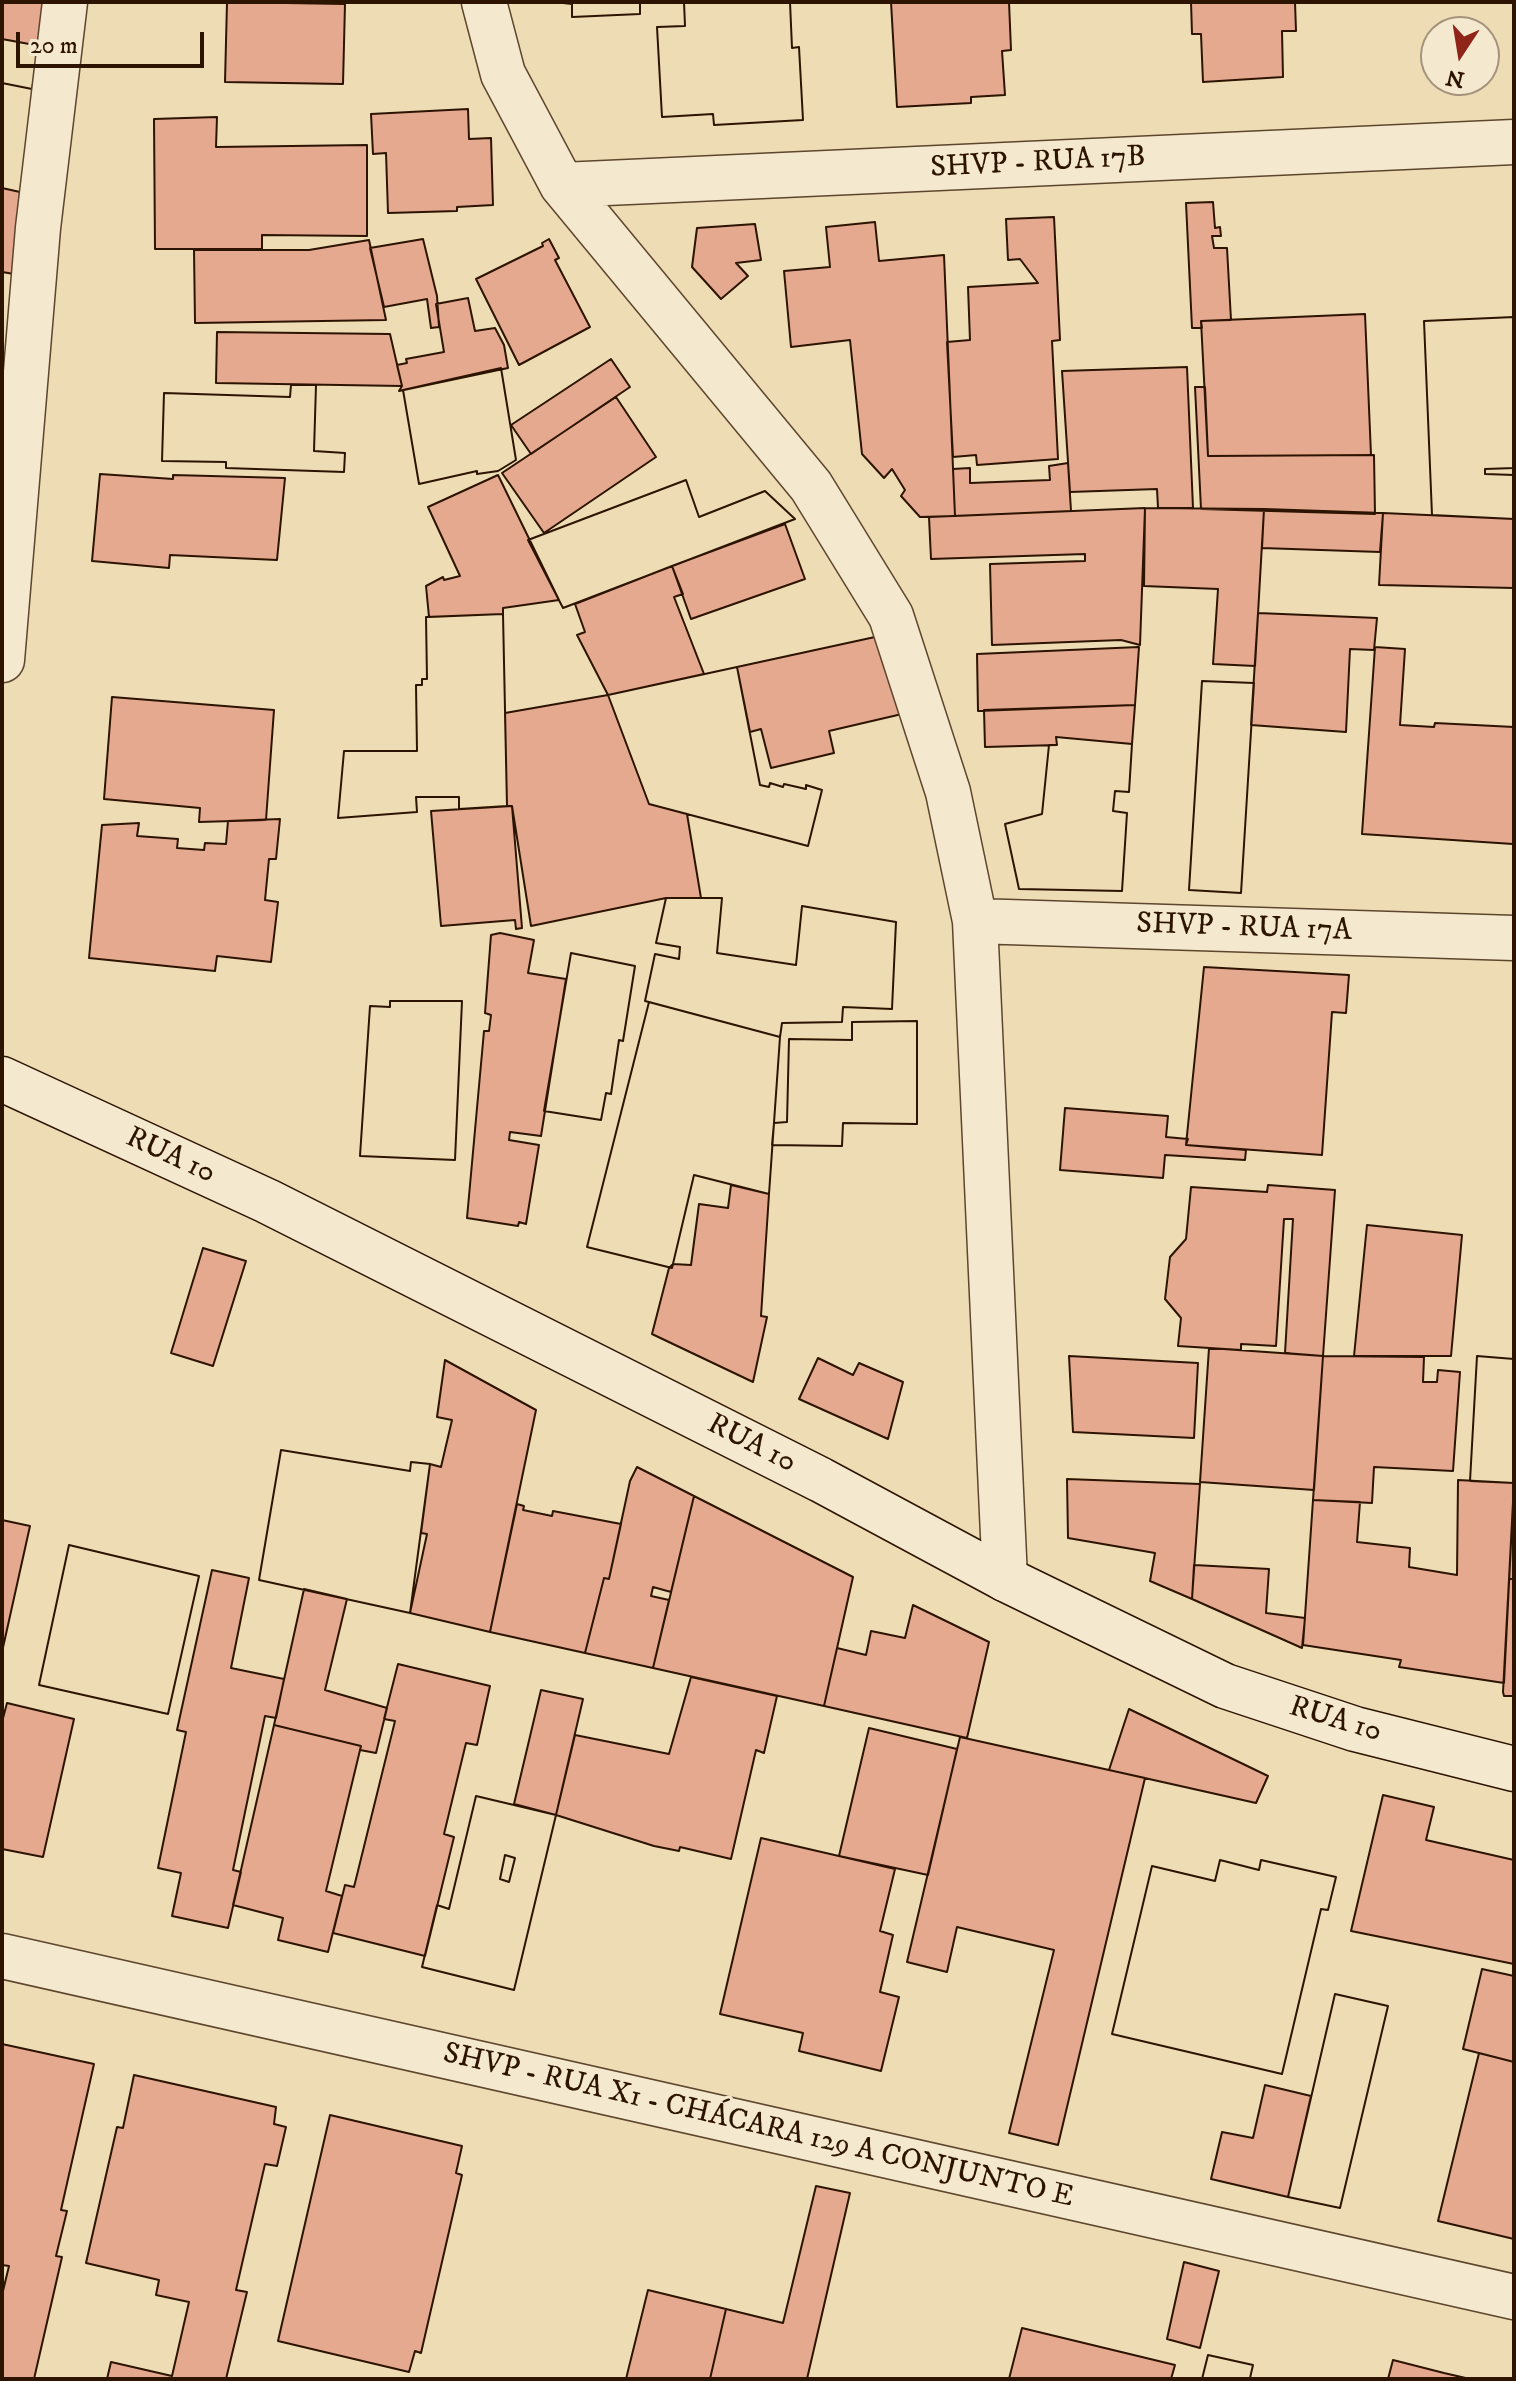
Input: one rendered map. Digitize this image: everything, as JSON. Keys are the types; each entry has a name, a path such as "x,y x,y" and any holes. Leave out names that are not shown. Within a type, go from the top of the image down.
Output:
{"street":[{"path":"2,660 38,228 65,2"},
{"path":"484,2 503,74 562,185 811,486 891,616 948,792 975,921 1005,1579"},
{"name":"SHVP - RUA 17B","path":"562,185 1514,142"},
{"name":"SHVP - RUA 17A","path":"975,921 1514,938"},
{"name":"RUA 10","path":"2,1079 267,1201 821,1480 1005,1579 1225,1686 1355,1729 1514,1769"},
{"name":"SHVP - RUA X1 - CHÁCARA 129 A CONJUNTO E","path":"2,1956 1514,2297"}],"building":[{"path":"2,2 49,2 40,46 2,39"},
{"path":"227,2 345,4 343,84 225,82"},
{"path":"554,2 640,2 640,14 572,17 572,4"},
{"path":"554,2 640,2 640,14 572,17 572,4"},
{"path":"684,2 790,2 792,48 799,47 803,120 714,125 713,114 662,117 657,27 685,26"},
{"path":"684,2 790,2 792,48 799,47 803,120 714,125 713,114 662,117 657,27 685,26"},
{"path":"891,2 1009,2 1011,50 1002,51 1005,95 971,97 971,103 897,107"},
{"path":"1191,2 1295,2 1296,31 1282,31 1283,77 1203,82 1201,34 1192,34"},
{"path":"2,39 40,46 32,89 2,83"},
{"path":"2,39 40,46 32,89 2,83"},
{"path":"468,109 469,139 491,138 493,205 457,207 457,211 388,213 386,153 373,154 371,114"},
{"path":"217,117 216,147 367,145 367,236 262,235 262,249 155,249 154,119"},
{"path":"2,188 20,192 14,274 2,272"},
{"path":"1213,202 1215,228 1220,227 1221,236 1212,236 1214,248 1227,248 1231,320 1201,321 1202,328 1192,328 1186,203"},
{"path":"1054,217 1060,340 1052,341 1058,459 977,465 976,455 953,457 947,342 970,340 968,287 1038,283 1020,259 1008,260 1006,219"},
{"path":"875,222 879,261 944,255 955,516 920,517 901,496 905,490 892,469 884,478 862,454 850,340 791,347 784,271 830,267 826,227"},
{"path":"755,224 761,260 736,263 748,276 721,299 692,267 697,228"},
{"path":"423,239 437,296 439,327 431,328 427,299 384,307 370,248"},
{"path":"549,239 559,258 555,260 590,327 519,365 476,279 543,246 542,243"},
{"path":"369,240 386,320 195,323 194,250 309,250"},
{"path":"468,298 475,331 495,328 504,345 508,368 399,391 402,386 397,365 407,363 406,359 444,352 436,304"},
{"path":"1365,314 1371,455 1208,456 1201,321"},
{"path":"1514,317 1514,468 1485,469 1485,474 1514,475 1514,519 1432,515 1424,321"},
{"path":"1514,317 1514,468 1485,469 1485,474 1514,475 1514,519 1432,515 1424,321"},
{"path":"217,332 390,334 402,386 216,383"},
{"path":"611,359 630,387 531,454 511,425"},
{"path":"1187,367 1193,508 1158,508 1157,489 1070,492 1062,371"},
{"path":"501,368 516,460 498,471 477,474 477,471 419,484 403,390"},
{"path":"501,368 516,460 498,471 477,474 477,471 419,484 403,390"},
{"path":"291,385 316,385 314,451 345,453 344,472 226,468 226,462 162,461 164,393 290,397"},
{"path":"291,385 316,385 314,451 345,453 344,472 226,468 226,462 162,461 164,393 290,397"},
{"path":"1195,387 1205,387 1208,456 1374,455 1375,514 1201,509"},
{"path":"616,397 656,457 544,533 502,473"},
{"path":"1068,463 1071,511 955,516 953,469 970,468 970,483 1050,480 1049,466"},
{"path":"100,474 173,479 173,475 285,478 277,560 170,555 169,568 92,561"},
{"path":"498,475 559,600 503,608 503,614 429,617 426,586 443,577 444,580 460,576 428,507"},
{"path":"686,480 699,517 765,491 795,519 563,608 528,540"},
{"path":"686,480 699,517 765,491 795,519 563,608 528,540"},
{"path":"1145,508 1264,509 1255,666 1213,664 1218,589 1144,586"},
{"path":"1145,508 1140,645 1121,640 992,645 990,564 1085,561 1085,554 931,559 929,517"},
{"path":"1264,509 1383,513 1380,552 1262,548"},
{"path":"1383,513 1514,519 1514,588 1379,585"},
{"path":"785,524 805,579 691,619 672,566"},
{"path":"672,566 683,594 674,597 704,674 608,695 577,635 585,632 575,604"},
{"path":"1258,613 1377,618 1374,650 1350,649 1346,732 1251,725"},
{"path":"503,614 507,806 459,809 459,797 416,797 417,812 338,818 344,751 417,751 416,685 422,685 422,679 427,679 426,617"},
{"path":"503,614 507,806 459,809 459,797 416,797 417,812 338,818 344,751 417,751 416,685 422,685 422,679 427,679 426,617"},
{"path":"875,637 902,714 829,731 834,753 771,768 761,729 750,732 737,667"},
{"path":"1139,647 1135,705 978,711 977,654"},
{"path":"1375,647 1405,649 1400,725 1434,727 1435,723 1514,727 1513,844 1362,834"},
{"path":"737,667 760,785 769,787 770,783 783,787 784,784 806,789 806,785 822,790 808,846 649,804 608,695"},
{"path":"737,667 760,785 769,787 770,783 783,787 784,784 806,789 806,785 822,790 808,846 649,804 608,695"},
{"path":"1202,681 1254,683 1241,893 1189,890"},
{"path":"1202,681 1254,683 1241,893 1189,890"},
{"path":"608,695 649,804 687,814 701,898 666,898 531,926 512,806 507,806 505,713"},
{"path":"112,697 274,710 266,820 199,822 200,808 104,799"},
{"path":"1135,705 1132,744 1056,737 1057,745 985,747 984,710"},
{"path":"1056,737 1132,744 1129,792 1115,791 1113,811 1127,813 1122,891 1019,889 1005,824 1042,814 1049,745 1057,745"},
{"path":"1056,737 1132,744 1129,792 1115,791 1113,811 1127,813 1122,891 1019,889 1005,824 1042,814 1049,745 1057,745"},
{"path":"512,806 522,928 516,929 515,920 441,926 431,811"},
{"path":"280,819 276,859 269,859 265,900 278,902 271,962 217,956 215,971 89,958 102,825 139,823 137,836 178,839 177,848 204,850 205,843 226,844 228,821"},
{"path":"666,898 722,898 717,953 796,965 802,906 896,922 892,1009 843,1007 842,1022 782,1023 780,1037 645,1001 655,954 679,959 680,947 656,943"},
{"path":"666,898 722,898 717,953 796,965 802,906 896,922 892,1009 843,1007 842,1022 782,1023 780,1037 645,1001 655,954 679,959 680,947 656,943"},
{"path":"500,933 534,940 528,973 566,979 541,1136 510,1132 509,1140 539,1145 526,1224 519,1222 518,1226 467,1218 484,1031 489,1031 491,1015 485,1013 491,935"},
{"path":"571,953 635,966 623,1041 619,1040 611,1094 606,1093 601,1120 544,1111"},
{"path":"571,953 635,966 623,1041 619,1040 611,1094 606,1093 601,1120 544,1111"},
{"path":"1204,967 1349,975 1346,1013 1332,1012 1322,1155 1186,1145"},
{"path":"390,1001 462,1001 455,1160 360,1156 370,1006 390,1007"},
{"path":"390,1001 462,1001 455,1160 360,1156 370,1006 390,1007"},
{"path":"649,1002 780,1037 769,1194 694,1175 672,1268 587,1247"},
{"path":"649,1002 780,1037 769,1194 694,1175 672,1268 587,1247"},
{"path":"917,1021 917,1124 843,1123 842,1146 772,1145 774,1123 787,1122 789,1039 852,1040 852,1022"},
{"path":"917,1021 917,1124 843,1123 842,1146 772,1145 774,1123 787,1122 789,1039 852,1040 852,1022"},
{"path":"1065,1108 1168,1116 1166,1137 1188,1139 1186,1145 1246,1150 1245,1160 1165,1155 1163,1178 1060,1170"},
{"path":"731,1185 769,1194 761,1316 767,1317 753,1382 652,1334 669,1268 673,1264 691,1265 699,1204 728,1208"},
{"path":"1268,1185 1335,1190 1323,1356 1285,1353 1293,1219 1284,1219 1276,1346 1241,1344 1241,1350 1178,1346 1181,1318 1165,1299 1170,1257 1186,1239 1191,1187 1267,1192"},
{"path":"1367,1225 1462,1235 1451,1356 1354,1356"},
{"path":"203,1248 246,1261 213,1366 171,1353"},
{"path":"1209,1348 1323,1356 1314,1490 1200,1482"},
{"path":"1069,1356 1198,1363 1194,1438 1073,1432"},
{"path":"1323,1356 1424,1357 1423,1382 1437,1382 1438,1370 1460,1372 1453,1471 1374,1467 1372,1503 1313,1500"},
{"path":"1477,1356 1514,1359 1514,1483 1470,1481"},
{"path":"1477,1356 1514,1359 1514,1483 1470,1481"},
{"path":"818,1358 853,1375 859,1363 903,1382 888,1439 799,1399"},
{"path":"445,1360 536,1410 490,1632 410,1613 427,1534 421,1533 430,1464 441,1467 452,1420 437,1417"},
{"path":"281,1450 410,1471 411,1462 430,1464 410,1613 259,1580"},
{"path":"281,1450 410,1471 411,1462 430,1464 410,1613 259,1580"},
{"path":"637,1467 694,1496 671,1592 653,1587 651,1596 669,1600 653,1668 585,1653 604,1578 609,1579 630,1481"},
{"path":"1067,1479 1200,1484 1192,1599 1150,1581 1155,1553 1068,1538"},
{"path":"1458,1480 1514,1483 1504,1683 1399,1667 1401,1660 1303,1645 1313,1500 1360,1502 1357,1542 1410,1548 1409,1567 1457,1575"},
{"path":"1514,1483 1514,1579 1509,1579"},
{"path":"694,1496 853,1577 824,1706 653,1668"},
{"path":"517,1504 524,1506 523,1510 552,1516 553,1511 621,1524 609,1579 604,1578 585,1653 490,1632"},
{"path":"2,1520 30,1526 2,1652"},
{"path":"69,1545 199,1576 168,1714 39,1685"},
{"path":"69,1545 199,1576 168,1714 39,1685"},
{"path":"1194,1565 1269,1569 1266,1613 1305,1618 1302,1648 1192,1599"},
{"path":"212,1570 249,1578 231,1668 284,1679 276,1718 265,1716 233,1870 241,1872 228,1928 172,1916 181,1873 158,1868 186,1732 177,1730"},
{"path":"1509,1579 1514,1579 1514,1696 1504,1696 1503,1692"},
{"path":"304,1589 347,1599 325,1690 387,1708 376,1753 360,1750 361,1746 274,1725"},
{"path":"913,1605 989,1642 967,1738 824,1706 837,1648 866,1655 871,1631 905,1638"},
{"path":"398,1664 490,1686 477,1745 466,1743 444,1834 454,1837 425,1956 333,1933 345,1885 354,1887 395,1721 384,1719"},
{"path":"691,1677 777,1696 764,1753 756,1750 731,1859 680,1847 679,1851 654,1846 556,1815 575,1735 669,1754"},
{"path":"541,1690 583,1699 556,1815 514,1804"},
{"path":"7,1703 74,1719 43,1857 2,1849 2,1722"},
{"path":"1129,1709 1268,1776 1256,1803 1109,1770"},
{"path":"274,1725 361,1746 326,1891 342,1896 328,1952 278,1940 283,1918 233,1905"},
{"path":"869,1728 957,1749 928,1875 839,1856"},
{"path":"960,1737 1145,1778 1058,2145 1009,2133 1054,1950 957,1927 947,1972 907,1962"},
{"path":"1383,1795 1434,1807 1426,1840 1514,1860 1514,1964 1351,1931"},
{"path":"476,1796 556,1815 514,1990 422,1967 437,1905 449,1909","holes":["505,1855 515,1858 509,1882 500,1879"]},
{"path":"476,1796 556,1815 514,1990 422,1967 437,1905 449,1909","holes":["505,1855 515,1858 509,1882 500,1879"]},
{"path":"761,1838 895,1869 880,1931 893,1935 880,1992 899,1997 881,2071 799,2051 803,2033 720,2014"},
{"path":"1220,1860 1259,1870 1261,1860 1336,1877 1328,1910 1321,1909 1282,2074 1112,2034 1152,1866 1215,1881"},
{"path":"1220,1860 1259,1870 1261,1860 1336,1877 1328,1910 1321,1909 1282,2074 1112,2034 1152,1866 1215,1881"},
{"path":"1482,1969 1514,1976 1514,2062 1463,2049"},
{"path":"1335,1994 1388,2006 1340,2208 1288,2197"},
{"path":"1335,1994 1388,2006 1340,2208 1288,2197"},
{"path":"2,2044 94,2064 61,2210 67,2211 56,2256 62,2257 34,2379 2,2379 2,2295 9,2266 2,2265"},
{"path":"1479,2053 1514,2062 1514,2239 1438,2221"},
{"path":"134,2075 276,2107 274,2124 286,2127 277,2166 265,2164 236,2290 247,2292 226,2379 107,2379 111,2362 172,2376 189,2302 156,2295 159,2280 86,2263 117,2127 123,2128"},
{"path":"1265,2085 1311,2096 1288,2197 1211,2179 1222,2132 1253,2138"},
{"path":"330,2115 462,2146 456,2173 462,2175 421,2353 415,2351 409,2372 278,2341"},
{"path":"816,2186 850,2193 807,2379 710,2379 726,2309 783,2323"},
{"path":"1184,2262 1219,2271 1200,2348 1167,2339"},
{"path":"648,2290 726,2309 710,2379 626,2379"},
{"path":"1022,2328 1175,2365 1171,2379 1009,2379"},
{"path":"1208,2355 1253,2365 1250,2378 1257,2379 1202,2379"},
{"path":"1208,2355 1253,2365 1250,2378 1257,2379 1202,2379"},
{"path":"1393,2360 1444,2373 1470,2379 1388,2379"}]}
